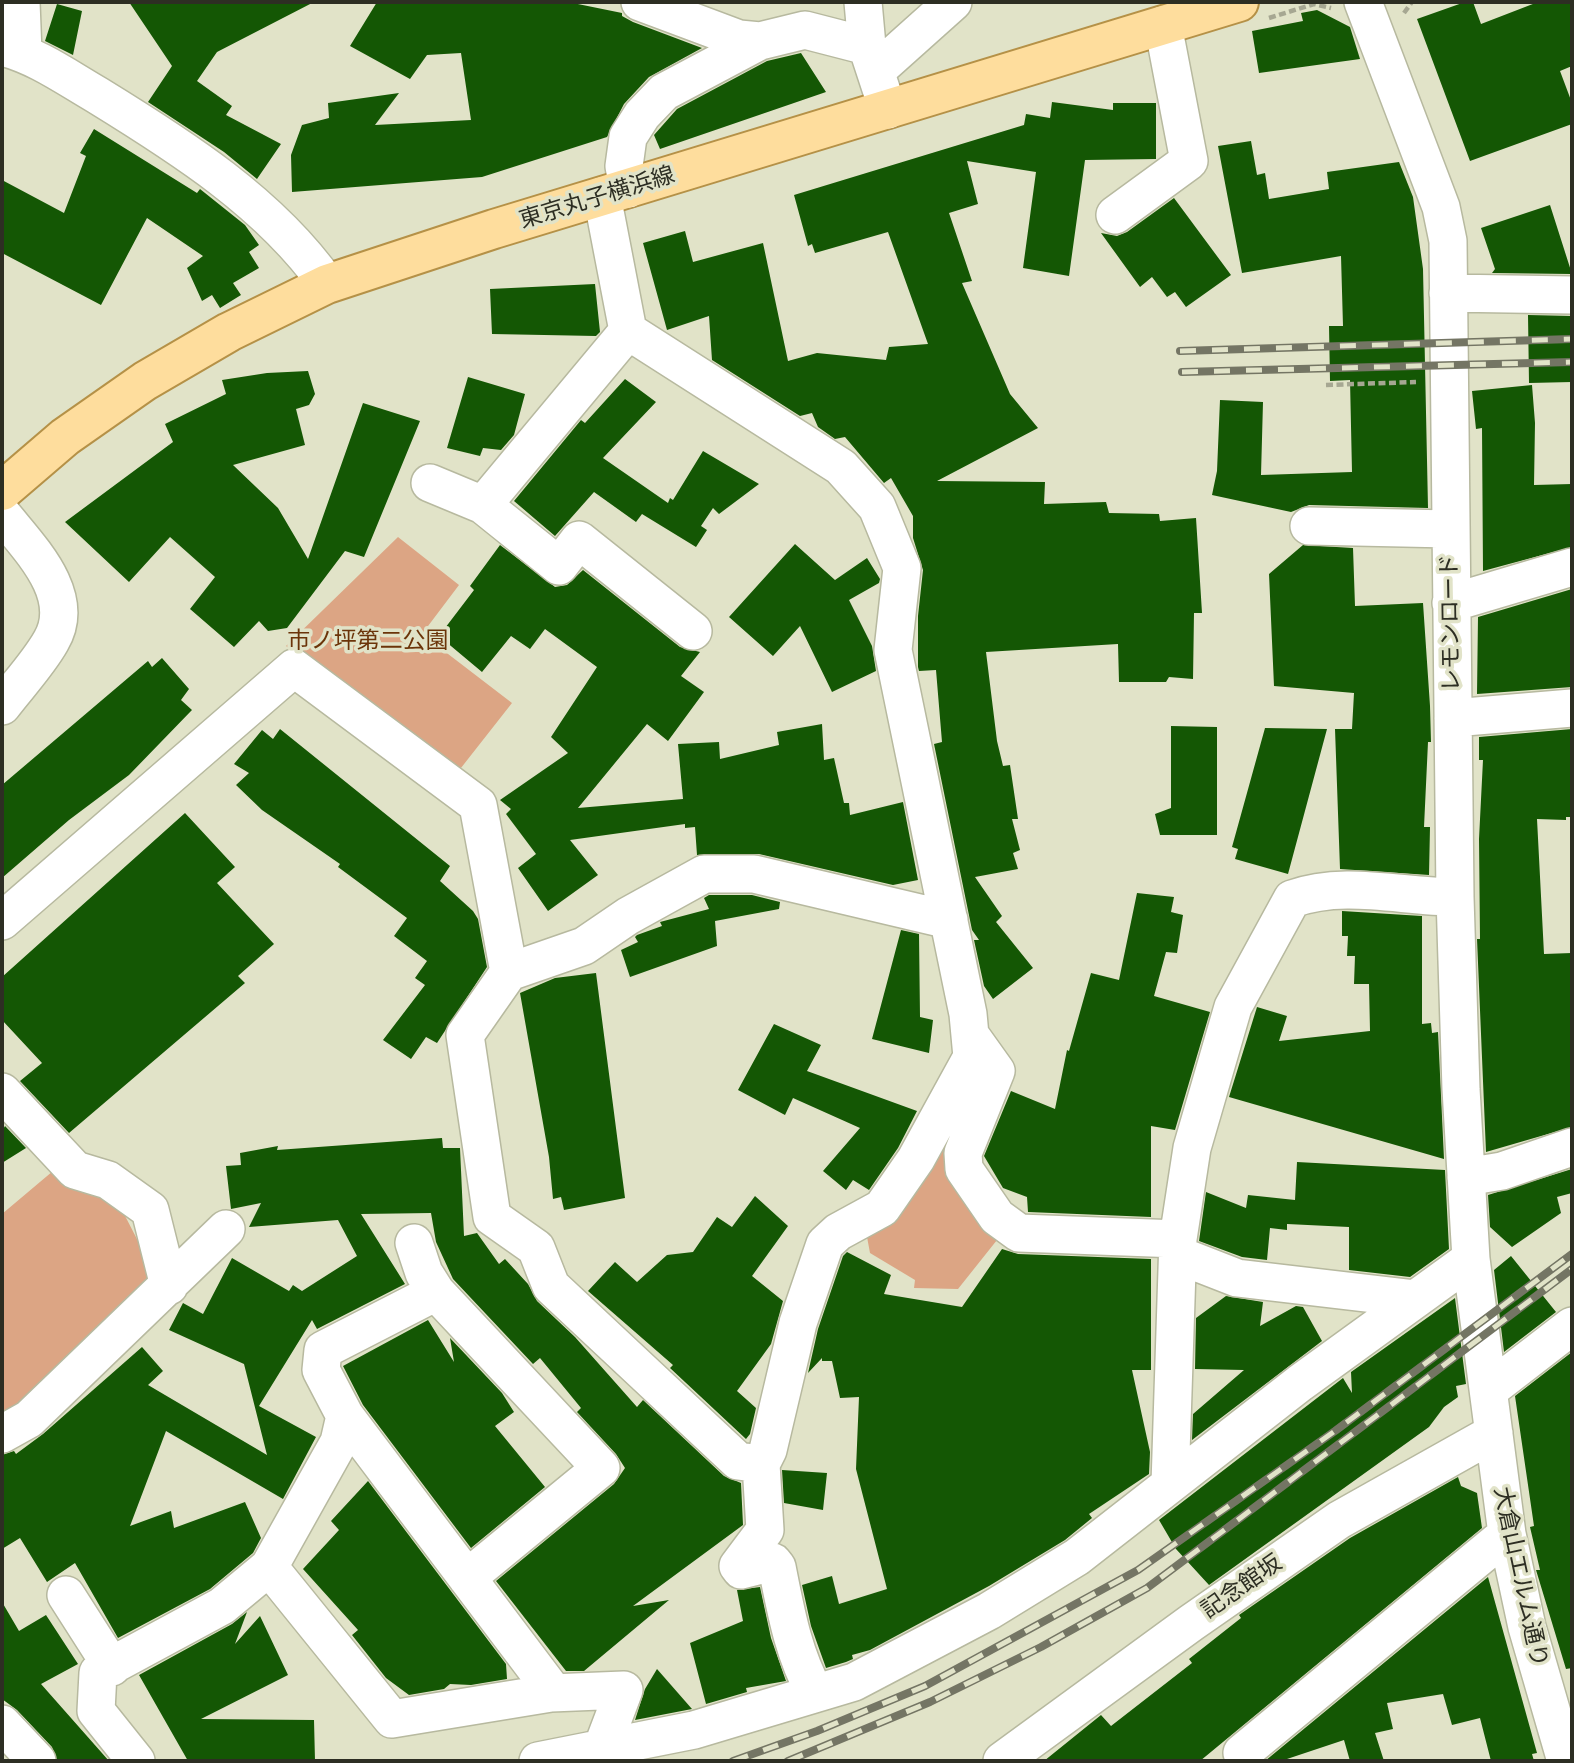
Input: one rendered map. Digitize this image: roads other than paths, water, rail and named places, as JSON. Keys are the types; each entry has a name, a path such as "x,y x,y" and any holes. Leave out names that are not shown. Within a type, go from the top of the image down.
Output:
{"main road":[{"name":"東京丸子横浜線","path":"2,491 65,437 145,381 229,332 327,284 1163,25 1250,11"}],"street":[{"path":"21,2 12,50 33,57 170,140 292,241 327,284"},
{"path":"640,2 739,39 760,41"},
{"path":"863,2 872,58 888,110"},
{"path":"872,58 953,2"},
{"name":"レモンロード","path":"1350,7 1441,207 1448,241 1455,897 1471,1259 1489,1390"},
{"path":"1115,215 1189,161 1163,25"},
{"path":"483,505 628,331 615,193 624,166 628,137 642,115 664,92 760,41 805,30 872,58"},
{"path":"1448,293 1572,295"},
{"path":"628,331 841,467 877,507 902,568 893,650 971,1036 972,1057 916,1159 896,1189 882,1208 838,1232 825,1244 798,1323 768,1450 761,1464 765,1530 738,1566 741,1570 774,1562 794,1647 815,1693"},
{"path":"430,483 483,505 559,566 579,540 693,631"},
{"path":"2,514 47,571 57,597 60,620 52,640 2,705"},
{"path":"1309,526 1450,529"},
{"path":"1451,603 1572,567"},
{"path":"2,921 294,668 478,805 509,972"},
{"path":"1453,718 1572,708"},
{"path":"761,1464 738,1461 551,1286 536,1248 492,1217 465,1035 509,972 584,946 628,916 704,874 754,874 949,920"},
{"path":"1170,1484 1178,1247 1192,1148 1233,1007 1292,899 1310,893 1340,889 1455,897"},
{"path":"971,1036 996,1071 963,1153 964,1168 997,1217 1019,1233 1178,1247 1237,1278 1416,1299"},
{"path":"2,1092 75,1170 108,1180 150,1210 169,1286"},
{"path":"1466,1177 1502,1171 1572,1147"},
{"path":"2,1434 29,1419 226,1228"},
{"path":"414,1243 424,1273 436,1292 601,1468 467,1578"},
{"path":"538,1761 694,1730 854,1682 989,1611 1077,1557 1170,1484 1471,1259"},
{"path":"436,1292 323,1350 321,1370 345,1416 554,1693"},
{"path":"1489,1390 1572,1326"},
{"name":"大倉山エルム通り","path":"1489,1390 1507,1534 1527,1627 1565,1738"},
{"path":"136,1761 96,1711 98,1673 222,1606 269,1567 339,1442 345,1416"},
{"name":"記念館坂","path":"1002,1761 1191,1623 1339,1520 1494,1433"},
{"path":"1245,1761 1242,1753 1507,1534"},
{"path":"269,1567 392,1719 554,1693 624,1690 602,1748"},
{"path":"66,1595 112,1667"},
{"path":"2,1724 37,1761"}],"railway":[{"path":"1180,351 1572,339"},
{"path":"1182,372 1572,362"},
{"path":"733,1761 817,1731 925,1686 1138,1570 1335,1431 1572,1254"},
{"path":"788,1761 930,1702 1041,1647 1147,1588 1572,1269"}],"park label":[{"name":"市ノ坪第二公園","path":"368,641"}]}
